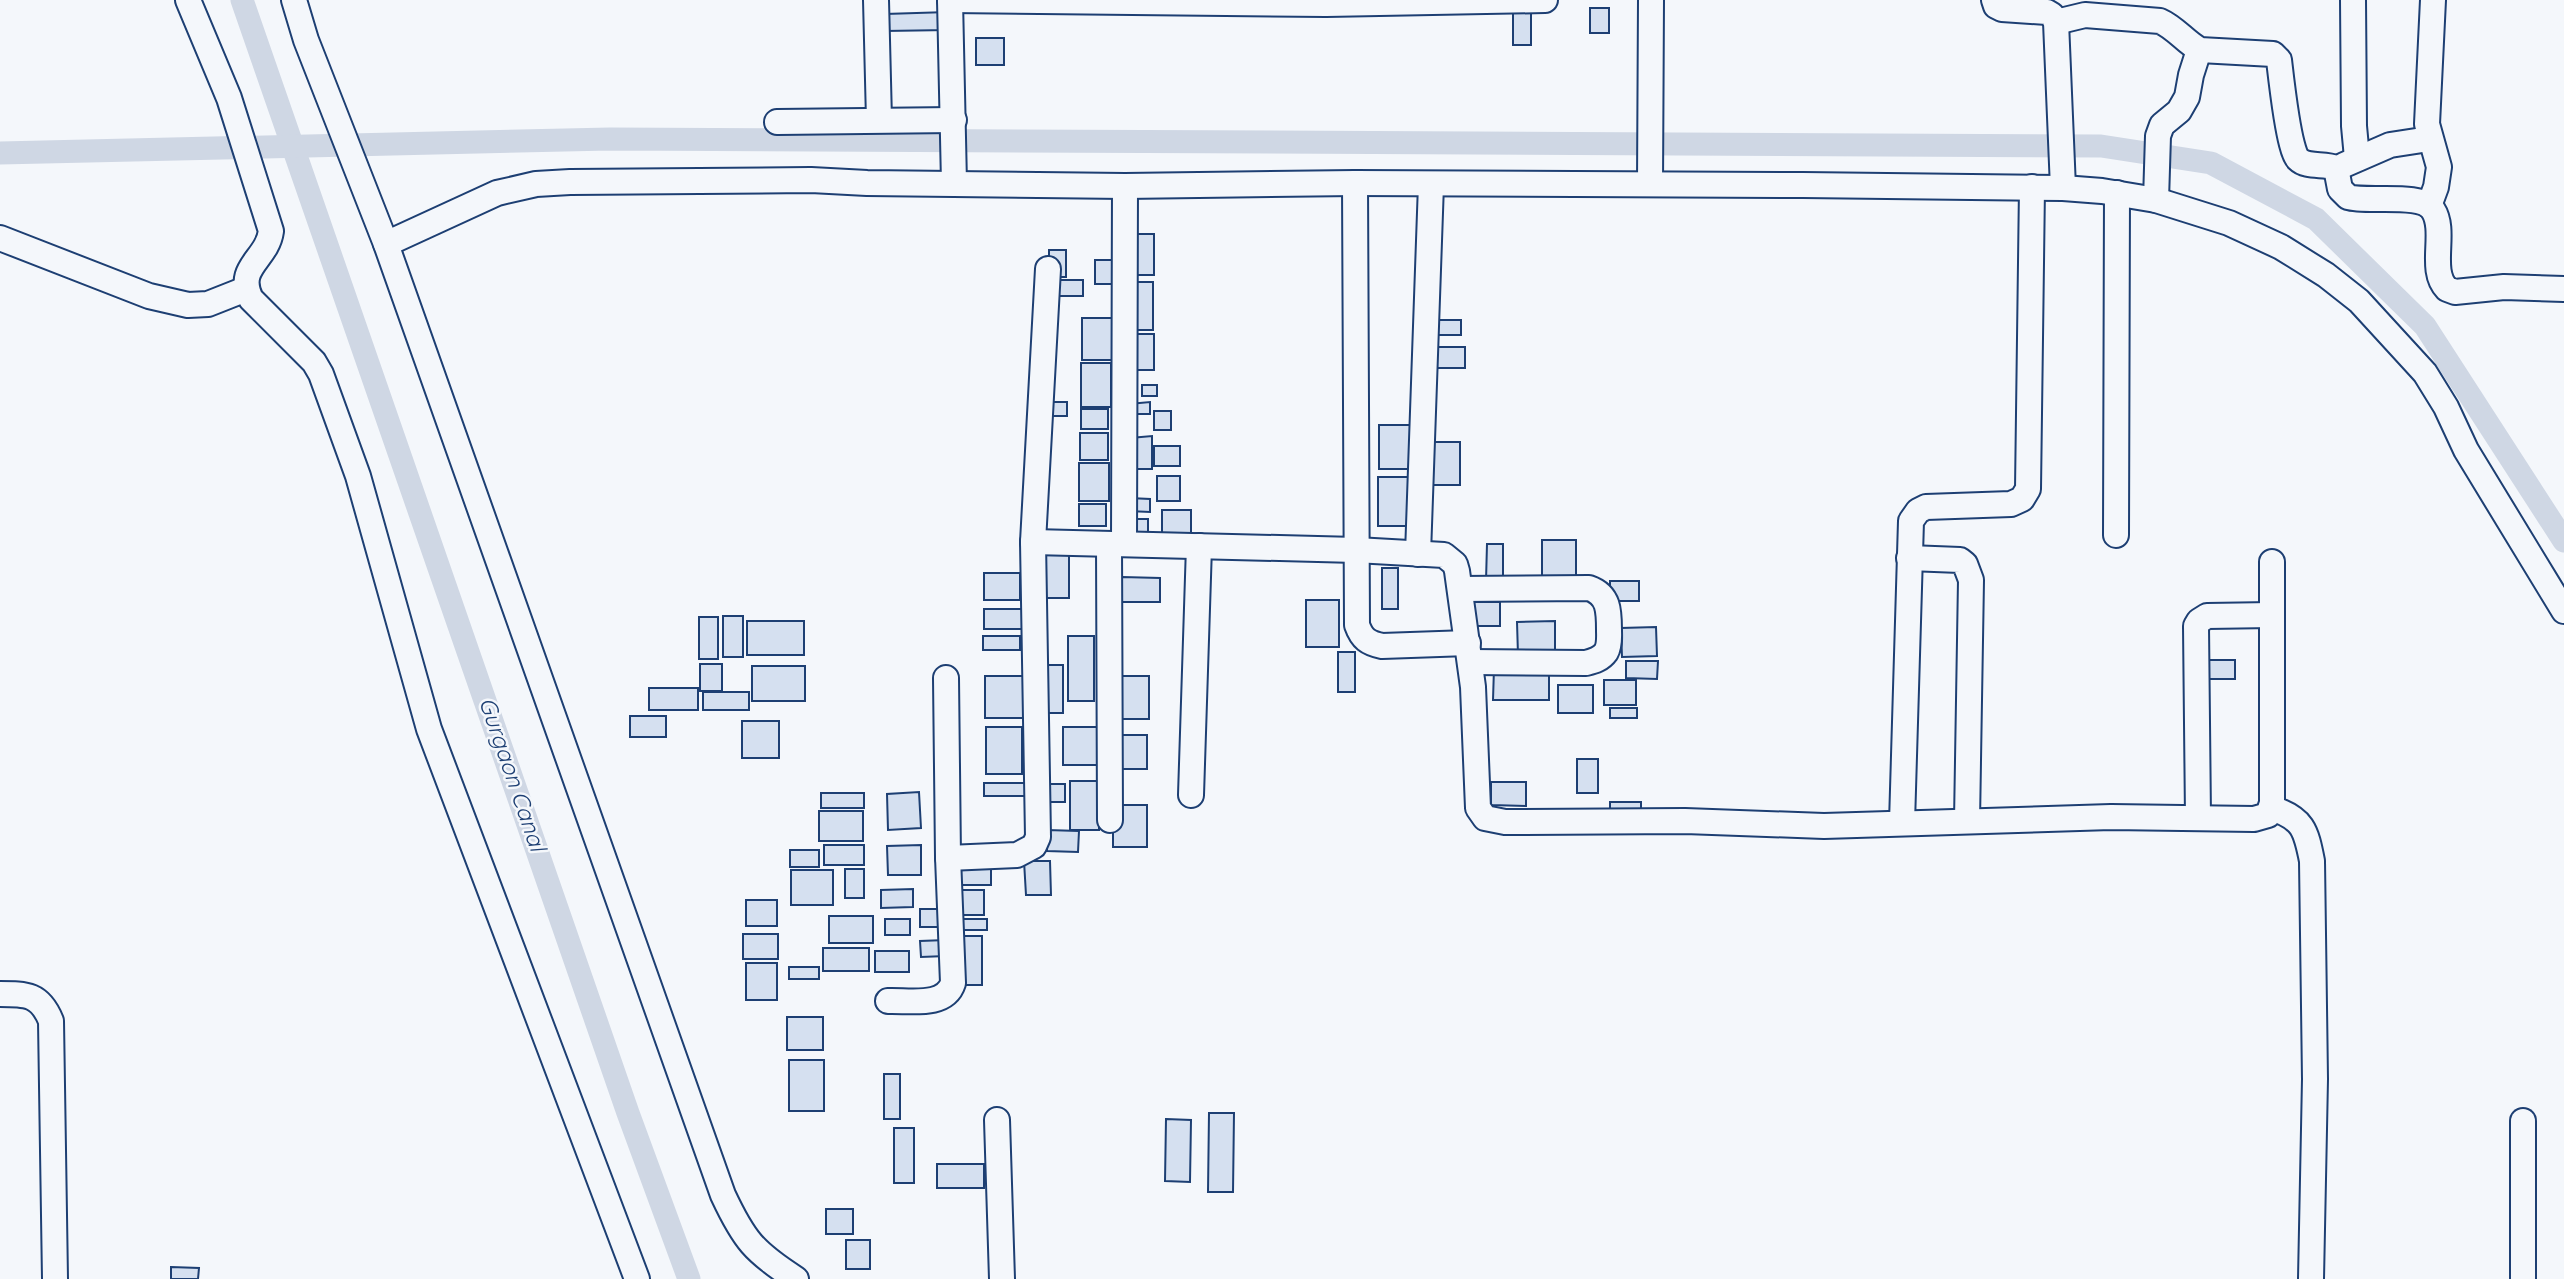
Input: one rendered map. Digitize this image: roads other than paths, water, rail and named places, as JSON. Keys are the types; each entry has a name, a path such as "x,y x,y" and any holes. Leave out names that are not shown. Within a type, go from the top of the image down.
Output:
{"street":[{"path":"188,0 229,98 271,231 270,242 249,269 246,289 251,299 314,362 321,374 358,476 429,729 637,1279"},
{"path":"294,0 386,244 723,1195 738,1227 754,1249 796,1279"},
{"path":"876,0 879,120"},
{"path":"954,183 950,0 1545,0"},
{"path":"1650,184 1651,0"},
{"path":"1994,0 1996,6 2002,9 2047,12 2056,22 2063,188"},
{"path":"2353,0 2354,118 2340,189 2348,197 2414,201 2429,206 2437,221 2440,278 2447,289 2455,292 2504,287 2564,289"},
{"path":"2429,206 2439,167 2429,139 2427,124 2433,0"},
{"path":"2056,22 2085,15 2160,21 2171,25 2191,46 2199,50 2276,55 2294,153 2303,162 2346,163 2390,145 2429,139"},
{"path":"2156,200 2158,136 2162,125 2179,111 2188,97 2199,50"},
{"path":"777,122 879,120 954,136"},
{"path":"386,244 477,201 517,187 536,184 811,180 1125,186 1355,183 1650,184 2032,187 2117,193 2156,200 2229,223 2281,247 2326,275 2359,301 2425,373 2446,407 2466,450 2564,611"},
{"path":"1355,183 1356,550 1357,625 1360,635 1369,643 1382,646 1586,663 1595,661 1609,645 1608,610 1605,599 1598,591 1589,588 1460,589"},
{"path":"1418,554 1431,184"},
{"path":"1110,820 1125,186"},
{"path":"1902,823 1911,521 1918,511 1937,506 2011,504 2022,499 2028,489 2032,187"},
{"path":"2116,535 2117,193"},
{"path":"2,243 149,296 188,305 208,304 246,289"},
{"path":"948,858 1017,855 1034,846 1038,837 1033,542 1048,269"},
{"path":"1033,542 1356,550 1444,555 1450,558 1457,571 1470,653 1478,808 1485,818 1505,822 1685,821 1802,825 2111,817 2254,819 2268,815 2272,808 2272,562"},
{"path":"1191,796 1199,546"},
{"path":"1909,558 1960,560 1969,571 1967,821"},
{"path":"2198,818 2196,626 2207,616 2272,615"},
{"path":"888,1001 938,1000 946,996 953,983 948,858 946,678"},
{"path":"2272,808 2299,821 2312,861 2315,1079 2311,1279"},
{"path":"0,994 19,994 38,1000 46,1008 51,1021 55,1279"},
{"path":"997,1120 1002,1279"},
{"path":"2523,1121 2523,1279"}],"waterway":[{"name":"Gurgaon Canal","path":"242,0 628,1113 689,1279"},
{"path":"0,153 610,139 2101,146 2211,163 2316,219 2425,326 2564,541"}]}
